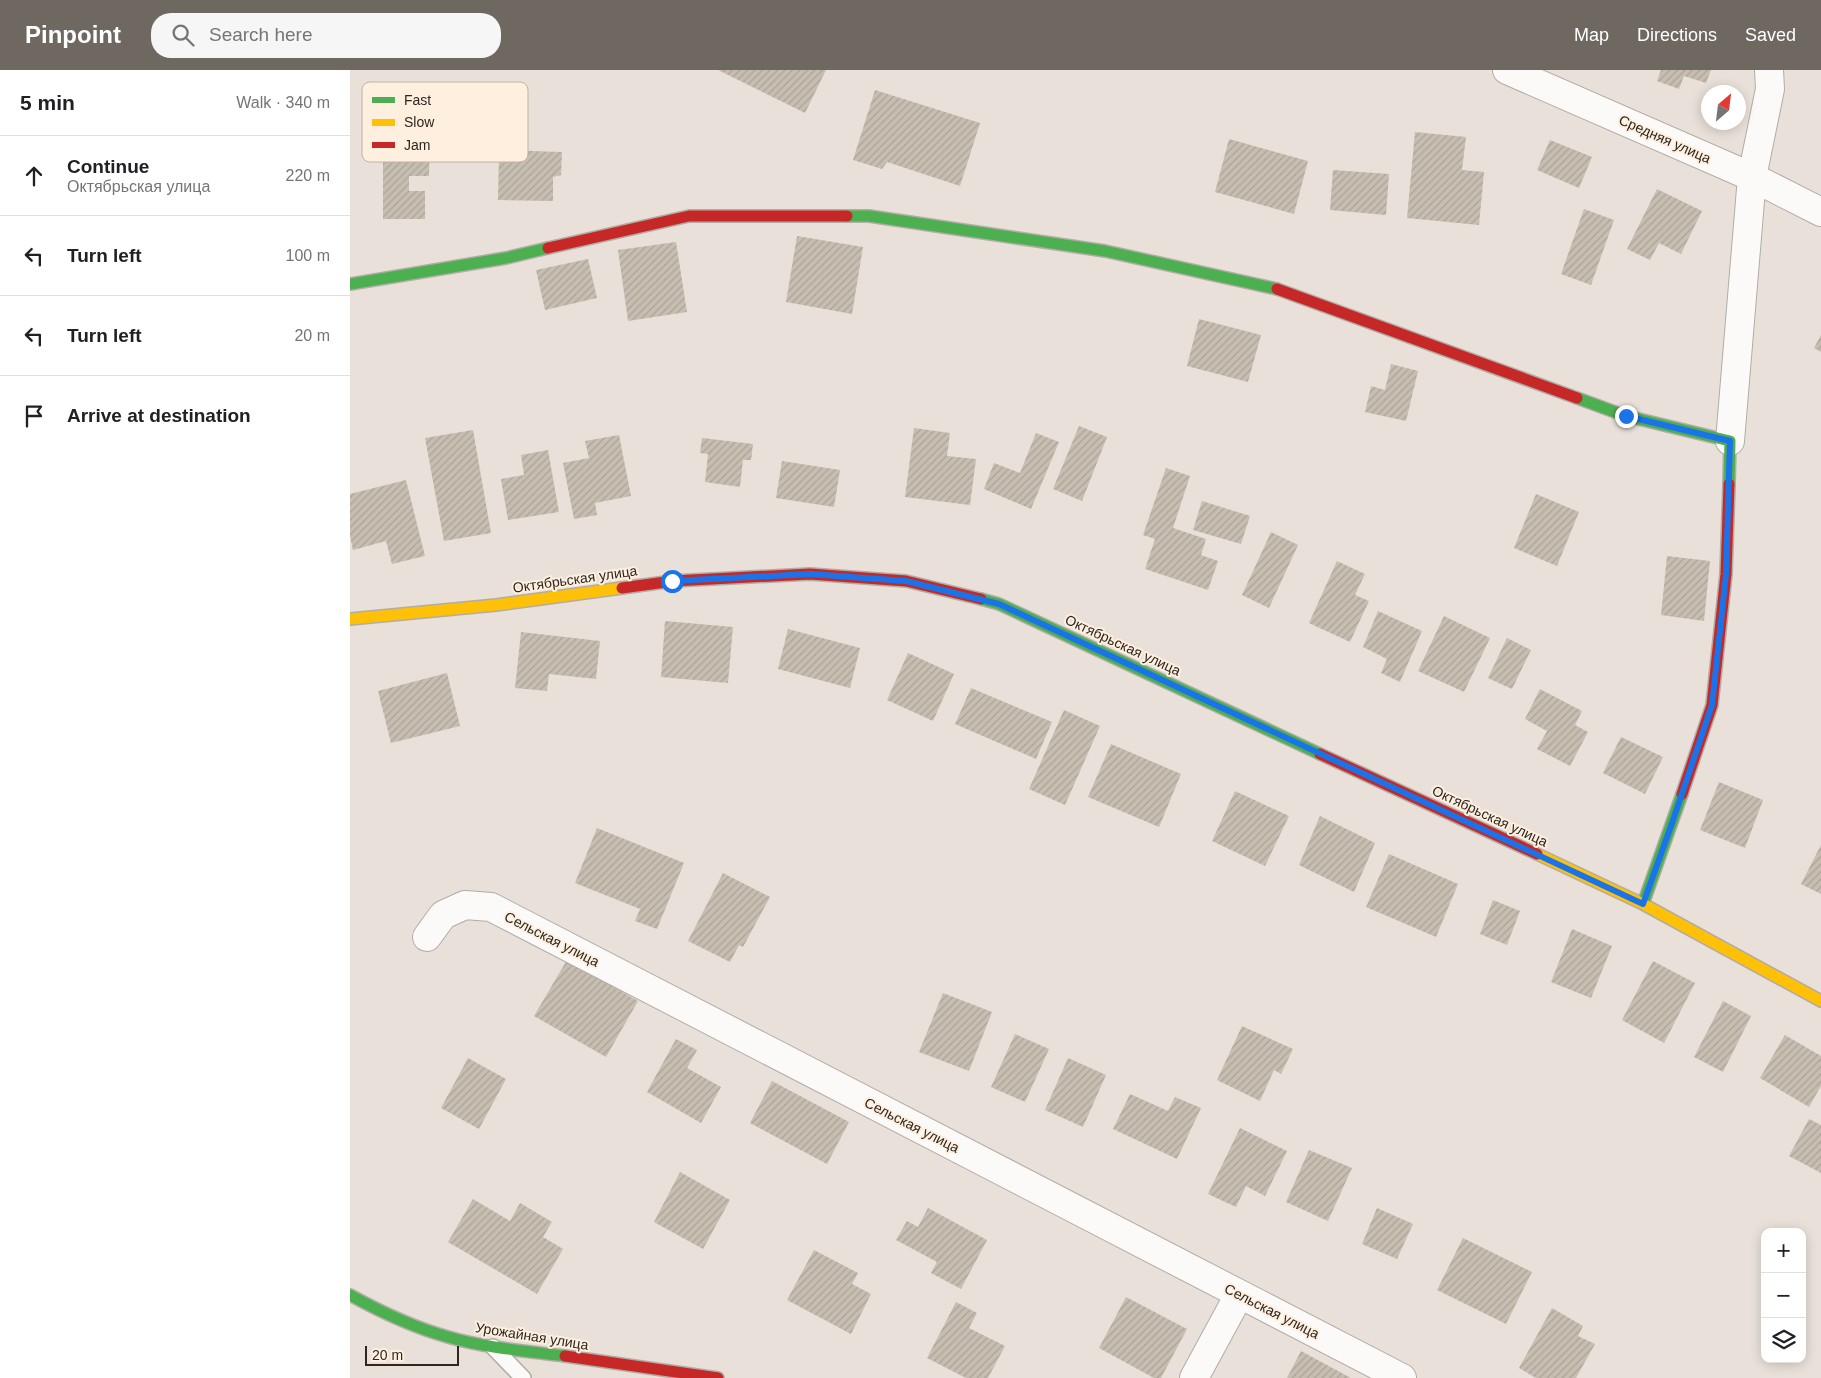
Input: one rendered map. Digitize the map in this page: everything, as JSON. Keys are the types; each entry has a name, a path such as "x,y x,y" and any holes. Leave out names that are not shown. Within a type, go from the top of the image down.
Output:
{"street":[{"name":"Средняя улица","path":"1507,70 1752,177 1821,212"},
{"path":"1643,904 1712,705 1726,574 1730,441 1752,177 1770,89 1769,70"},
{"path":"350,284 506,258 689,216 869,216 1105,251 1274,288 1626,416 1730,441"},
{"name":"Октябрьская улица","path":"350,618 496,605 672,581 810,574 906,581 999,604 1643,904 1821,1001"},
{"name":"Сельская улица","path":"427,937 443,915 465,905 491,907 1402,1378"},
{"path":"1194,1378 1240,1294"},
{"name":"Урожайная улица","path":"350,1295 376,1309 448,1337 492,1346 718,1378"}],"lane":[{"path":"492,1346 523,1378"}],"building":[{"path":"718,70 826,70 805,113"},
{"path":"1661,70 1711,70 1706,83 1684,76 1679,89 1657,81"},
{"path":"875,90 980,123 960,186 887,162 882,169 853,160"},
{"path":"1415,132 1466,137 1462,170 1484,172 1479,225 1407,218"},
{"path":"1229,139 1308,161 1294,214 1215,192"},
{"path":"1550,140 1592,157 1579,188 1537,170"},
{"path":"528,151 562,152 561,175 553,177 553,201 498,200 499,162 528,162"},
{"path":"383,162 429,162 429,176 409,176 409,191 425,191 425,219 383,219"},
{"path":"1333,170 1389,174 1386,215 1330,210"},
{"path":"1657,189 1702,211 1681,254 1659,243 1650,260 1627,249"},
{"path":"1584,209 1614,220 1591,285 1561,274"},
{"path":"797,236 863,247 852,314 786,302"},
{"path":"676,242 687,312 628,321 618,250"},
{"path":"588,259 597,298 545,310 536,270"},
{"path":"1199,319 1261,335 1248,382 1187,366"},
{"path":"1821,335 1821,352 1814,348"},
{"path":"1391,364 1418,371 1406,421 1365,412 1371,386 1385,390"},
{"path":"1079,426 1107,437 1082,501 1053,489"},
{"path":"914,428 950,433 947,456 976,459 970,505 905,497"},
{"path":"473,430 491,533 444,541 425,438"},
{"path":"1036,433 1059,442 1031,509 984,489 994,463 1020,473"},
{"path":"619,435 631,496 595,503 597,515 574,519 563,463 589,458 585,441"},
{"path":"702,438 753,444 751,460 743,460 740,487 705,482 708,454 700,453"},
{"path":"548,450 559,512 508,520 501,479 524,475 521,455"},
{"path":"782,461 840,470 834,507 776,498"},
{"path":"1166,468 1190,476 1173,528 1206,539 1201,555 1218,561 1208,590 1145,569 1155,539 1143,535"},
{"path":"406,480 425,556 392,564 386,541 353,550 350,536 350,494"},
{"path":"1536,494 1579,512 1557,566 1514,548"},
{"path":"1202,501 1250,516 1241,544 1193,530"},
{"path":"1271,532 1298,545 1269,608 1242,595"},
{"path":"1667,556 1710,561 1704,621 1661,615"},
{"path":"1337,561 1365,574 1355,595 1369,601 1350,642 1309,623"},
{"path":"1378,611 1422,631 1400,682 1381,673 1387,659 1363,647"},
{"path":"1444,616 1490,638 1464,692 1418,671"},
{"path":"665,621 733,627 728,683 661,677"},
{"path":"788,629 860,648 850,688 778,669"},
{"path":"521,632 600,641 596,679 549,674 547,691 515,688"},
{"path":"1507,638 1531,650 1512,689 1488,678"},
{"path":"908,653 954,674 933,721 887,700"},
{"path":"447,673 460,726 391,743 378,691"},
{"path":"971,688 1052,722 1036,759 955,724"},
{"path":"1540,689 1582,711 1575,725 1588,732 1570,766 1537,749 1547,731 1525,719"},
{"path":"1064,710 1100,726 1065,805 1029,789"},
{"path":"1621,737 1663,757 1645,794 1603,773"},
{"path":"1111,744 1181,774 1159,827 1088,797"},
{"path":"1719,782 1763,800 1745,848 1700,830"},
{"path":"1235,791 1289,816 1265,866 1212,841"},
{"path":"1320,816 1375,843 1354,892 1299,865"},
{"path":"597,828 684,863 657,929 635,921 640,909 575,883"},
{"path":"1821,845 1821,894 1801,884"},
{"path":"1389,854 1458,884 1436,937 1366,907"},
{"path":"723,873 770,897 743,947 739,945 730,962 688,941"},
{"path":"1493,900 1520,911 1507,945 1480,934"},
{"path":"1572,929 1612,946 1591,998 1551,982"},
{"path":"567,960 638,1001 606,1057 534,1016"},
{"path":"1653,961 1695,983 1664,1043 1622,1020"},
{"path":"943,993 992,1012 969,1071 919,1052"},
{"path":"1723,1001 1751,1016 1723,1072 1694,1057"},
{"path":"1242,1026 1293,1049 1281,1074 1274,1070 1260,1101 1217,1080"},
{"path":"1015,1034 1049,1049 1025,1102 991,1087"},
{"path":"1785,1035 1821,1056 1821,1086 1809,1107 1760,1078"},
{"path":"676,1039 697,1050 687,1068 721,1087 701,1123 647,1092"},
{"path":"468,1058 506,1079 479,1129 441,1108"},
{"path":"1068,1058 1106,1075 1083,1127 1045,1110"},
{"path":"772,1081 849,1122 827,1164 750,1123"},
{"path":"1130,1094 1168,1111 1175,1097 1201,1108 1177,1159 1113,1129"},
{"path":"1809,1119 1821,1125 1821,1173 1789,1156"},
{"path":"1240,1128 1287,1151 1265,1196 1246,1186 1236,1207 1208,1194"},
{"path":"1309,1150 1352,1168 1328,1221 1286,1202"},
{"path":"680,1172 730,1200 703,1249 654,1222"},
{"path":"473,1199 510,1221 520,1203 552,1222 543,1237 563,1249 537,1294 448,1242"},
{"path":"928,1208 987,1240 961,1289 931,1273 937,1262 896,1240 907,1221 918,1227"},
{"path":"1377,1208 1413,1224 1397,1259 1362,1244"},
{"path":"1463,1238 1532,1272 1506,1324 1437,1290"},
{"path":"814,1250 858,1273 852,1284 871,1294 851,1334 787,1300"},
{"path":"1126,1297 1187,1329 1161,1378 1154,1378 1099,1348"},
{"path":"956,1302 977,1313 969,1328 1005,1346 988,1378 966,1378 927,1358"},
{"path":"1552,1308 1583,1326 1578,1336 1595,1344 1576,1378 1536,1378 1519,1368"},
{"path":"1301,1351 1351,1378 1287,1378"}],"traffic: fast":[{"path":"847,216 869,216 1105,251 1277,289"},
{"path":"350,284 506,258 548,248"},
{"path":"1577,398 1626,416 1730,441 1729,484"},
{"path":"981,599 999,604 1320,754"},
{"path":"1643,904 1682,794"},
{"path":"350,1295 398,1319 462,1341 491,1347 565,1356"}],"traffic: slow":[{"path":"350,619 496,605 622,588"},
{"path":"1537,854 1643,904 1821,1001"}],"traffic: jam":[{"path":"548,248 689,216 847,216"},
{"path":"1277,289 1577,398"},
{"path":"1682,794 1712,705 1726,574 1729,484"},
{"path":"622,588 673,581 810,574 906,581 981,599"},
{"path":"1320,754 1537,854"},
{"path":"565,1356 718,1378"}],"route":[{"path":"672,581 810,574 906,581 999,604 1643,904 1712,705 1726,574 1730,441 1626,416"}]}
